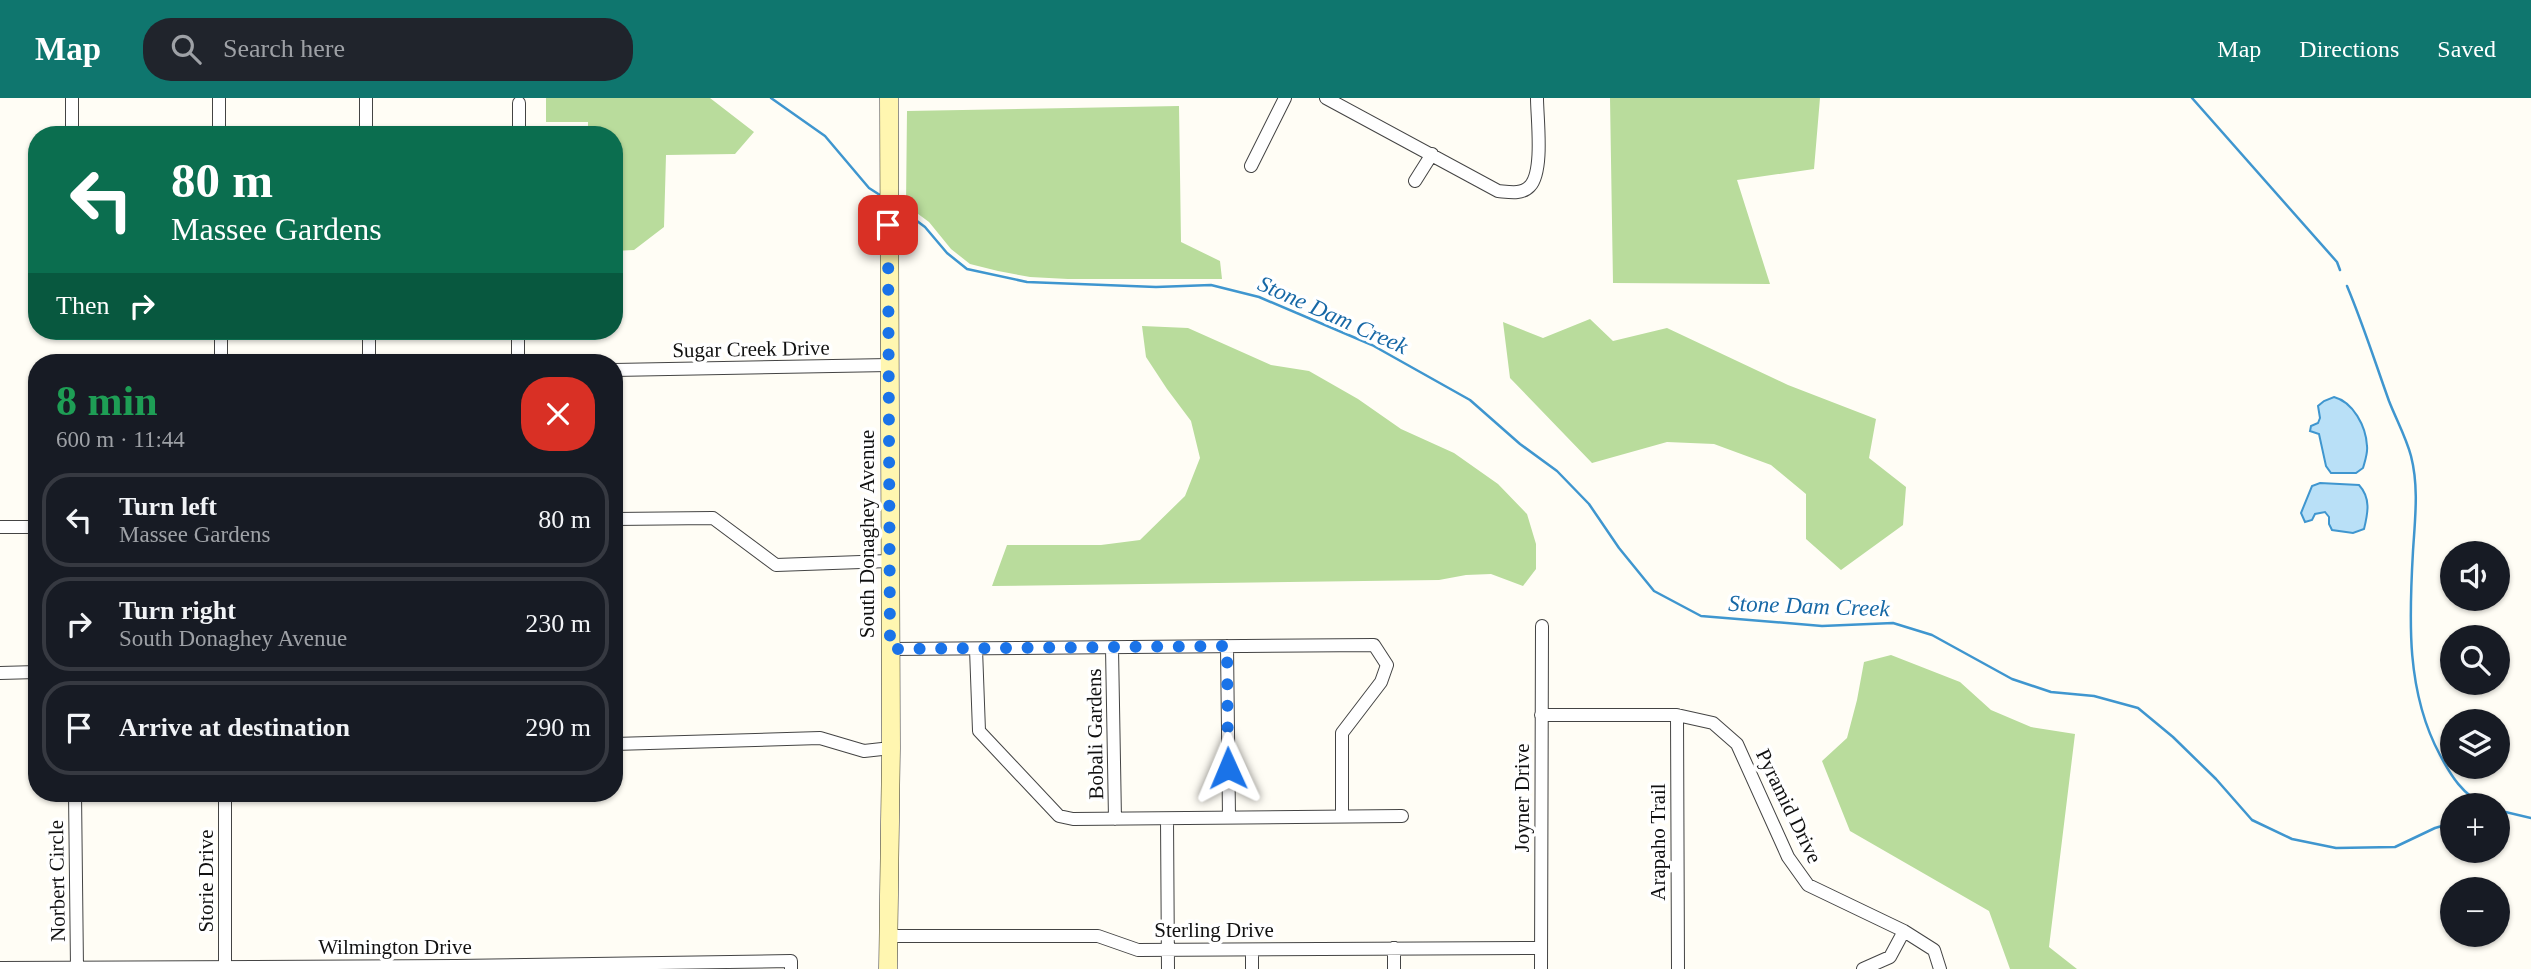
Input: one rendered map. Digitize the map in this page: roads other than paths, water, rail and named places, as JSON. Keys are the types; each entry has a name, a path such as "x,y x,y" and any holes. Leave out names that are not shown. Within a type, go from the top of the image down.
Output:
{"street":[{"path":"72,98 72,126"},
{"path":"219,98 219,126"},
{"path":"366,98 366,126"},
{"name":"South Donaghey Avenue","path":"888,969 891,748 889,98"},
{"path":"1251,166 1285,98"},
{"path":"1326,98 1499,191 1518,193 1530,186 1538,171 1537,98"},
{"path":"519,103 519,126"},
{"path":"1415,181 1432,153"},
{"name":"Sugar Creek Drive","path":"623,370 889,365"},
{"path":"623,519 713,518 776,565 889,561"},
{"path":"0,527 28,527"},
{"name":"Joyner Drive","path":"1541,969 1542,626"},
{"path":"890,649 1374,645 1387,665 1381,682 1342,733 1342,816"},
{"path":"1227,646 1229,817"},
{"name":"Bobali Gardens","path":"1112,648 1115,819"},
{"path":"976,649 979,731 1059,817 1167,819 1402,816"},
{"path":"0,673 28,672"},
{"name":"Pyramid Drive","path":"1541,715 1677,715 1713,723 1737,744 1788,857 1808,885 1904,931 1934,950 1940,969"},
{"name":"Arapaho Trail","path":"1677,715 1678,969"},
{"path":"623,744 820,738 864,751 891,748"},
{"name":"Norbert Circle","path":"75,802 77,968"},
{"name":"Storie Drive","path":"225,802 225,968"},
{"path":"1167,819 1168,969"},
{"path":"1863,969 1890,957 1904,931"},
{"name":"Sterling Drive","path":"890,936 1098,936 1138,950 1540,948"},
{"path":"1394,948 1394,969"},
{"path":"1252,950 1252,969"},
{"name":"Wilmington Drive","path":"0,968 791,965"}],"water":[{"path":"2334,397 2353,409 2364,431 2367,454 2363,468 2356,473 2331,473 2326,466 2319,434 2310,431 2311,426 2318,423 2320,418 2318,406"},
{"path":"2320,483 2359,485 2367,500 2364,529 2353,533 2332,530 2325,512 2315,514 2312,520 2305,522 2301,513 2312,486"}],"waterway":[{"name":"Stone Dam Creek","path":"771,98 825,136 869,188 883,197"},
{"path":"2192,98 2337,262 2340,270"},
{"name":"Stone Dam Creek","path":"897,206 925,227 947,253 967,269 1027,282 1156,287 1211,285 1259,297 1372,345 1470,400 1520,444 1557,471 1589,504 1619,548 1654,591 1701,616 1822,626 1893,623 1932,635 2012,679 2051,692 2094,696 2138,708 2173,737 2216,779 2252,820 2292,839 2336,848 2395,847 2440,827"},
{"path":"2347,286 2411,456 2415,479 2411,629 2415,681 2429,731 2440,755 2458,784 2468,793"},
{"name":"Stone Dam Creek","path":"2510,813 2531,818"}]}
